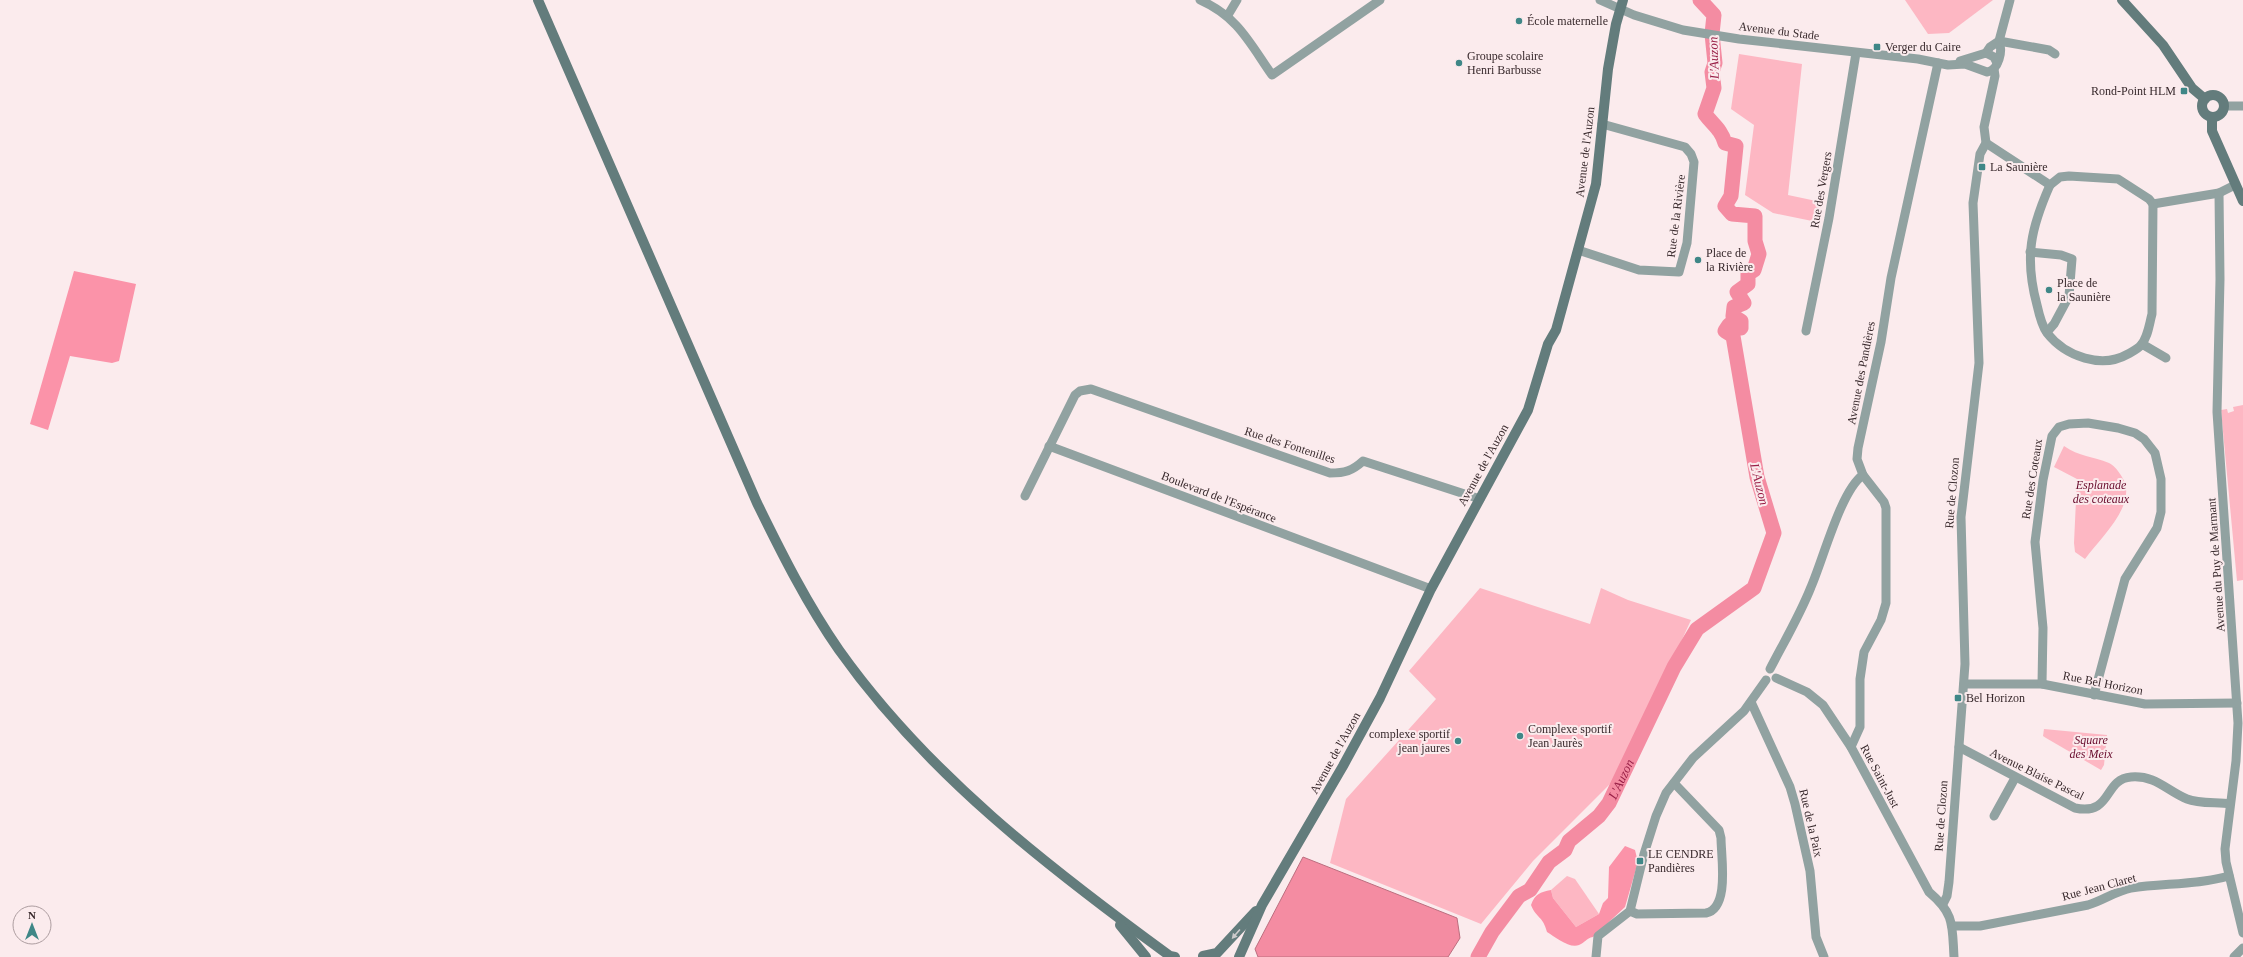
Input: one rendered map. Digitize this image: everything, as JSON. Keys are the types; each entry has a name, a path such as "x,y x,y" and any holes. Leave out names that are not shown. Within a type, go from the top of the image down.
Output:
{"main road":[{"path":"538,0 757,503 796,581 822,623 872,694 932,762 993,818 1104,908 1170,956 1175,957"},
{"path":"2122,0 2163,45 2192,88 2205,99"},
{"name":"Avenue de l'Auzon","path":"1262,905 1343,766 1380,698 1431,589 1528,410 1548,344 1556,330 1596,184 1608,69 1622,4"},
{"path":"2211,95 2218,96 2223,100 2224,106 2222,113 2212,117 2206,114 2203,108 2205,99 2211,95"},
{"path":"2212,117 2212,131 2243,201"},
{"path":"1203,957 1217,954 1262,905"},
{"path":"1239,957 1262,905"},
{"path":"1104,908 1133,938 1146,957"}],"street":[{"path":"1200,0 1228,16 1238,26 1272,75 1380,0"},
{"path":"1228,16 1237,0"},
{"name":"Avenue du Stade","path":"1600,0 1622,4 1656,22 1728,38 1856,52 1948,65 1965,64 1981,70"},
{"name":"Rue de Clozon","path":"1984,54 1998,41 2010,0"},
{"path":"1998,41 2048,50 2055,54"},
{"name":"Rue de Clozon","path":"1943,904 1947,896 1949,882 1964,684 1960,517 1978,381 1979,333 1973,203 1980,154 1986,143 1984,127 1995,76 1995,66 2001,48 1998,41"},
{"name":"Rue des Vergers","path":"1806,331 1829,218 1856,52"},
{"path":"1981,70 1991,72 1995,66 1994,57 1984,54 1978,60 1981,70 1992,86"},
{"name":"Avenue du Stade","path":"1938,63 1968,60 1984,54"},
{"name":"Avenue des Pandières","path":"1863,475 1857,459 1858,448 1881,342 1891,278 1938,63"},
{"path":"2224,106 2243,106"},
{"name":"Rue de la Rivière","path":"1578,250 1639,270 1678,272 1687,243 1694,162 1691,154 1685,147 1602,124"},
{"path":"1986,143 2050,185"},
{"path":"2153,204 2152,314 2142,344 2138,348 2116,360 2101,362 2074,353 2059,345 2047,332 2040,316 2032,284 2030,252 2035,220 2050,185 2060,177 2069,176 2118,180 2153,204 2219,193 2235,185"},
{"name":"Avenue du Puy de Marmant","path":"2219,193 2220,280 2217,412 2237,703 2236,761 2225,849 2229,876 2243,932"},
{"path":"2030,252 2061,255 2072,259 2069,296 2054,324 2047,332"},
{"path":"2142,344 2166,358"},
{"name":"Rue des Fontenilles","path":"1050,446 1075,395 1080,391 1092,389 1330,473 1344,473 1353,470 1363,461 1480,499"},
{"name":"Rue des Coteaux","path":"2042,684 2043,628 2035,542 2043,480 2052,436 2059,427 2069,424 2088,423 2118,428 2139,436 2155,453 2161,479 2161,512 2157,528 2125,579 2094,695"},
{"path":"1025,496 1050,446"},
{"name":"Boulevard de l'Espérance","path":"1050,446 1431,589"},
{"path":"1766,680 1764,673 1770,669 1811,589 1844,499 1854,482 1863,475 1881,498 1886,508 1886,603 1881,620 1864,652 1860,679 1860,727 1851,747"},
{"path":"1766,680 1772,682 1776,678 1776,673 1770,669"},
{"name":"Rue Saint-Just","path":"1776,678 1808,692 1823,705 1851,747 1929,892 1943,904"},
{"path":"1596,957 1598,936 1630,911 1644,854 1656,816 1674,783 1693,758 1744,711 1766,680"},
{"name":"Rue Bel Horizon","path":"1964,684 2042,684 2145,704 2237,703"},
{"name":"Rue de la Paix","path":"1751,702 1787,780 1795,804 1810,871 1816,937 1824,957"},
{"name":"Avenue Blaise Pascal","path":"1959,747 2015,778 2075,808 2088,811 2101,804 2121,779 2131,777 2152,778 2188,800 2230,804"},
{"path":"1994,816 2015,778"},
{"path":"1630,911 1637,914 1706,913 1711,912 1721,899 1721,838 1719,830 1674,783"},
{"name":"Rue Jean Claret","path":"1952,926 1980,926 2088,905 2103,901 2129,888 2213,880 2229,876"},
{"path":"1943,904 1948,910 1952,926 1954,957"},
{"path":"2234,957 2243,948"}],"green space":[{"path":"1905,0 1993,0 1949,33 1928,34"},
{"path":"1739,54 1802,64 1788,195 1821,202 1817,222 1773,213 1745,195 1754,125 1731,109"},
{"path":"2243,405 2243,580 2237,581 2221,410 2227,409 2228,413 2234,411 2233,407"},
{"name":"Esplanade des coteaux","path":"2064,446 2075,452 2111,464 2121,475 2126,487 2126,498 2116,520 2085,559 2075,552 2074,543 2077,479 2054,467"},
{"name":"Complexe sportif Jean Jaurès","path":"1480,588 1590,624 1601,588 1628,600 1691,620 1620,774 1533,861 1481,924 1330,863 1346,799 1436,699 1409,671"},
{"name":"Square des Meix","path":"2044,729 2107,735 2104,765 2101,770 2043,736"},
{"path":"1567,876 1575,879 1599,914 1576,927 1553,898 1551,890"}],"shaded area":[{"path":"74,271 136,284 119,361 112,363 70,356 48,430 30,424"},
{"path":"1625,846 1635,850 1638,862 1625,907 1593,937 1579,945 1575,946 1567,944 1547,932 1544,923 1531,905 1536,896 1551,890 1553,898 1576,927 1599,914 1603,903 1608,898 1609,867"},
{"path":"1303,857 1457,918 1460,938 1448,957 1258,957 1255,949"}],"waterway":[{"name":"L'Auzon","path":"1478,957 1492,932 1519,896 1530,890 1549,862 1565,850 1569,841 1599,816 1609,803 1674,667 1697,629 1754,588 1774,533 1757,477 1733,336 1725,331 1729,325 1741,328 1741,321 1733,316 1734,307 1744,303 1737,292 1748,284 1748,274 1754,270 1759,254 1755,241 1755,216 1732,214 1725,206 1731,196 1736,146 1725,143 1719,131 1705,114 1714,88 1712,72 1715,63 1712,34 1714,15 1700,0"}],"place":[{"name":"École maternelle","path":"1519,21"},
{"name":"Verger du Caire","path":"1877,47"},
{"name":"Groupe scolaire Henri Barbusse","path":"1459,63"},
{"name":"Rond-Point HLM","path":"2184,91"},
{"name":"La Saunière","path":"1982,167"},
{"name":"Place de la Rivière","path":"1698,260"},
{"name":"Place de la Saunière","path":"2049,290"},
{"name":"Bel Horizon","path":"1958,698"},
{"name":"Complexe sportif Jean Jaurès","path":"1520,736"},
{"name":"complexe sportif jean jaures","path":"1458,741"},
{"name":"LE CENDRE Pandières","path":"1640,861"}]}
